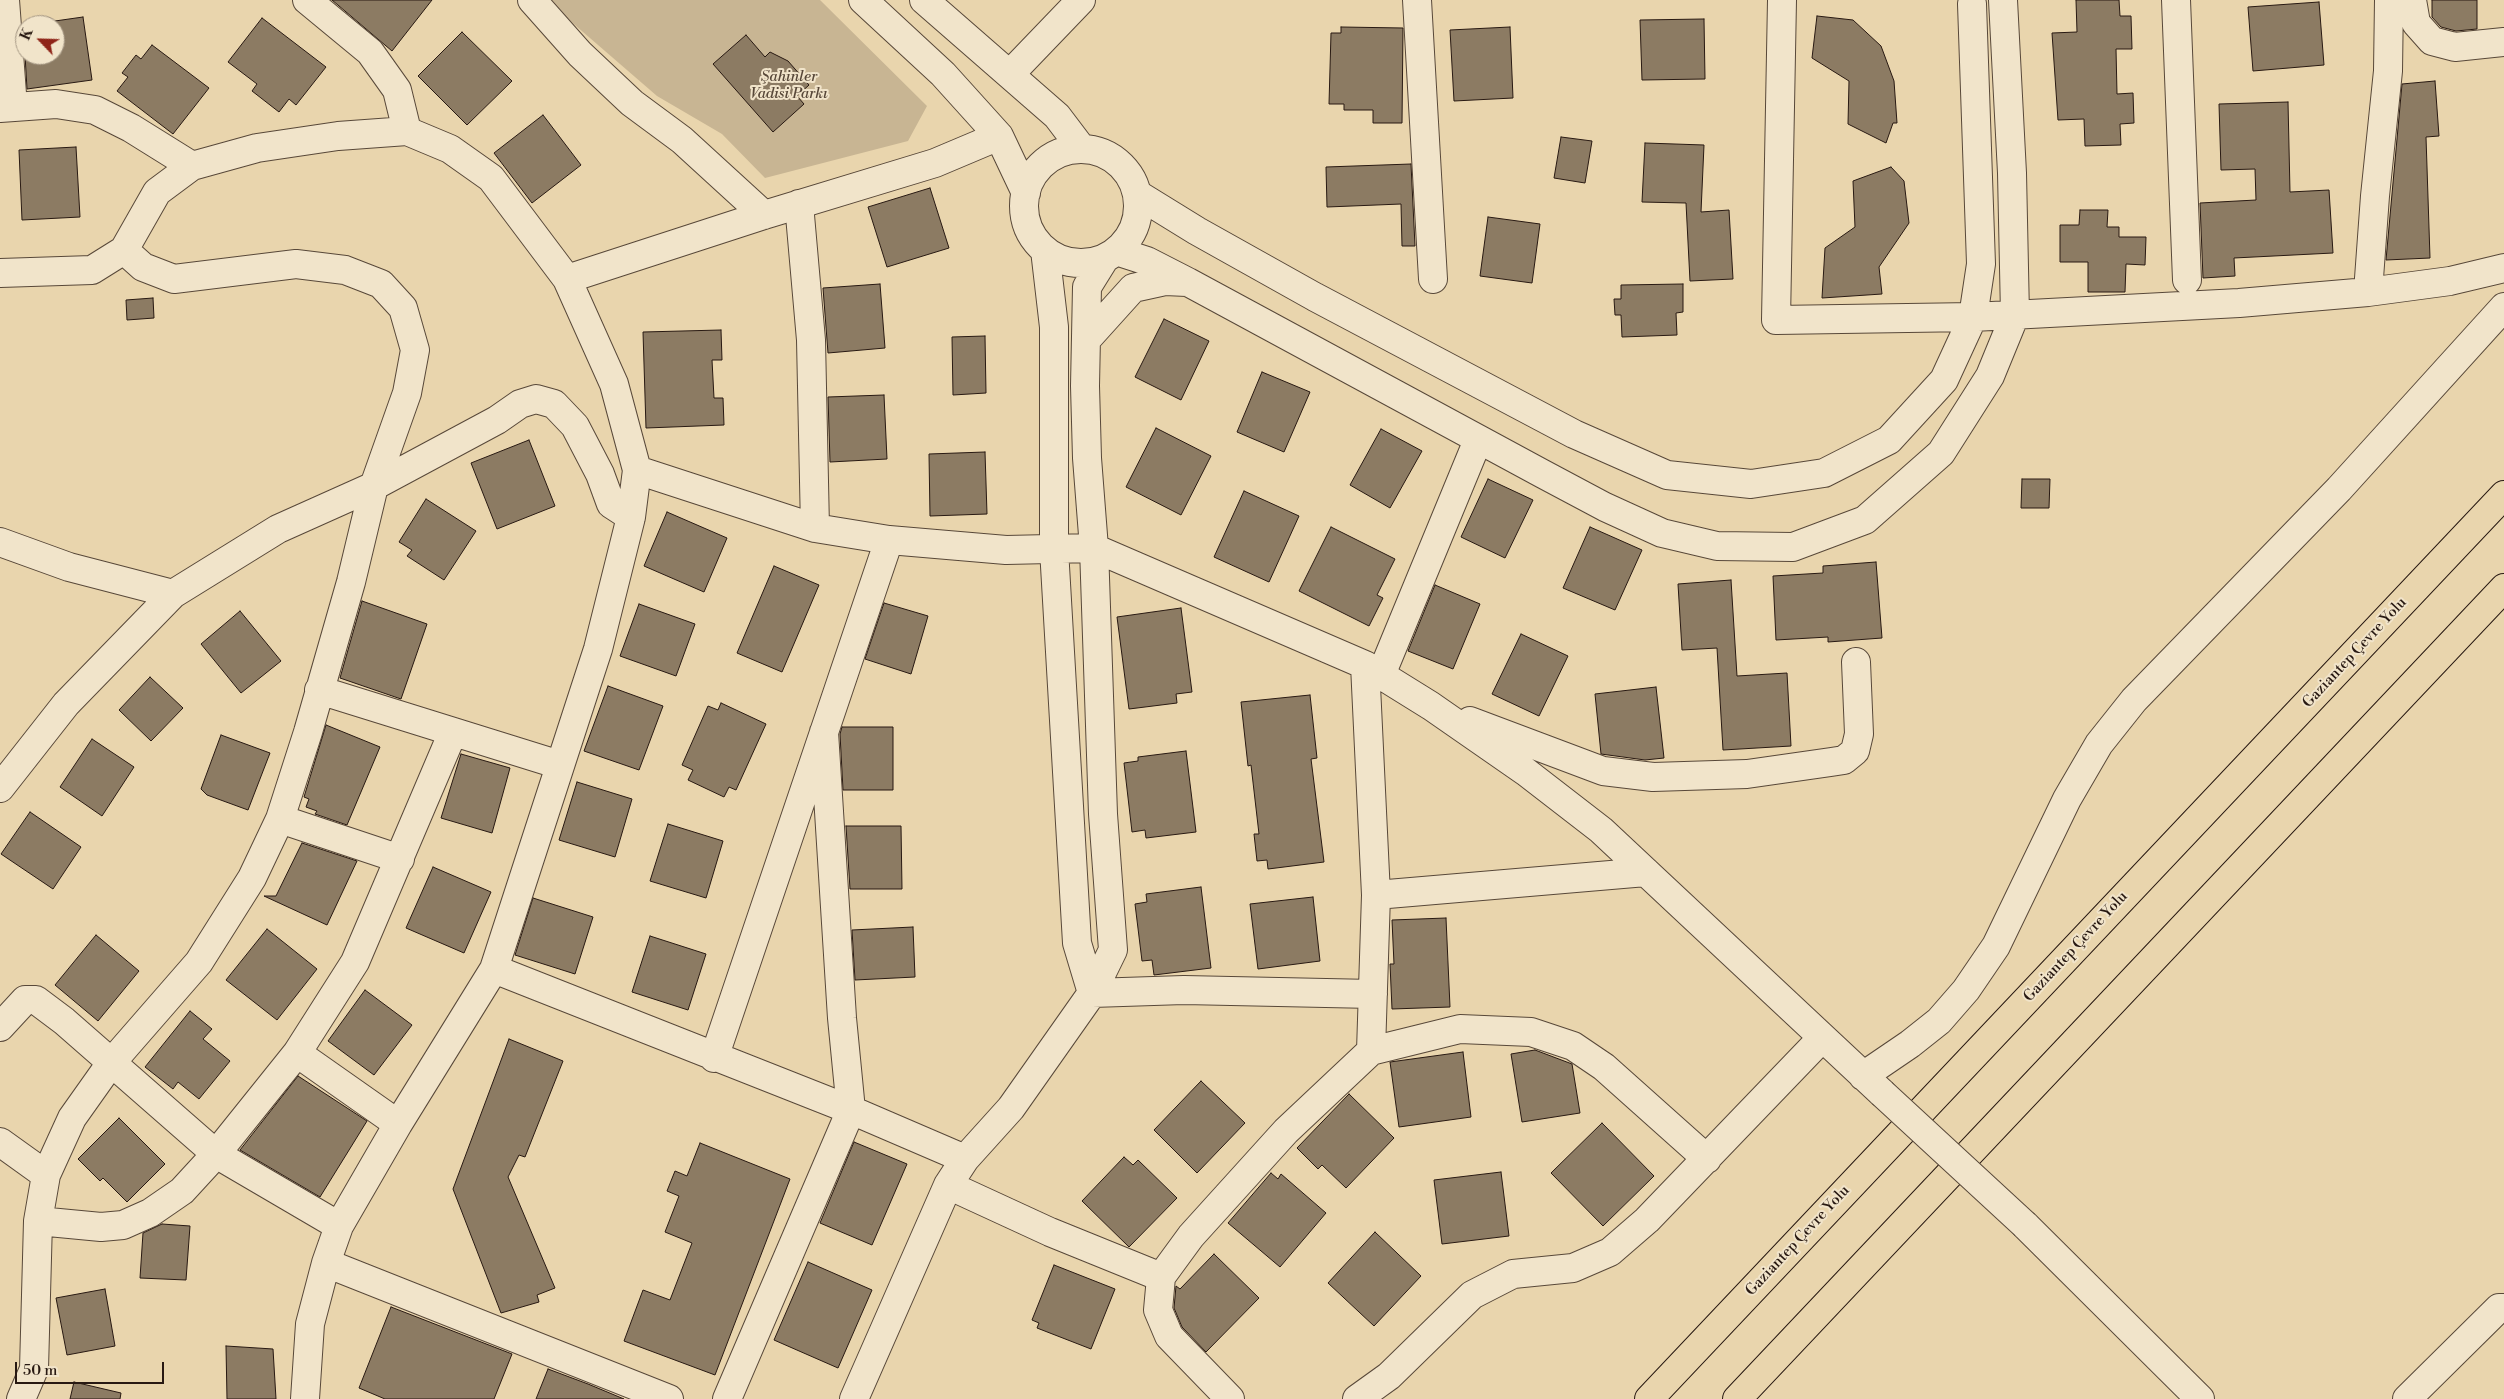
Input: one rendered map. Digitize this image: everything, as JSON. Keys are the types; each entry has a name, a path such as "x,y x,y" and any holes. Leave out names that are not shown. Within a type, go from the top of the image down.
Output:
{"highway":[{"name":"Gaziantep Çevre Yolu","path":"1649,1399 2504,495"},
{"path":"1737,1399 2504,588"}],"street":[{"path":"5,0 7,107 56,104 95,110 131,128 192,166"},
{"path":"307,0 370,52 397,90 407,130"},
{"path":"532,0 580,54 625,97 682,140 764,215"},
{"path":"863,0 943,74 999,136 1026,193"},
{"path":"924,0 1057,116 1082,148"},
{"path":"1010,74 1081,0"},
{"path":"1417,0 1433,279"},
{"path":"1782,0 1776,320 1973,317 2239,303 2368,292 2450,281 2504,268"},
{"path":"854,1399 948,1185 965,1159 1011,1108 1092,993 1113,950 1103,814 1094,548 1087,458 1085,386 1087,288 1111,255 1129,237 1137,220 1137,194 1130,176 1118,161 1095,150 1082,148 1063,152 1046,161 1030,180 1024,205 1029,230 1045,250 1055,257 1074,262 1093,262 1111,255 1147,261 1478,440 1604,506 1662,532 1717,546 1793,547 1865,520 1941,453 1990,376 2015,315 2012,173 2002,0 1982,5 1967,2 1982,264 1973,317 1944,380 1890,440 1824,473 1751,484 1667,475 1574,434 1428,357 1197,231 1137,194"},
{"path":"2176,0 2186,280"},
{"path":"2368,292 2375,196 2388,71 2389,0"},
{"path":"2412,0 2416,23 2432,41 2455,47 2504,42"},
{"path":"0,274 92,270 124,250 157,192 192,166 257,148 338,136 407,130 450,149 491,178 567,280 614,384 637,470 631,517 598,649 494,969 398,1124 339,1226 326,1263 310,1324 305,1399"},
{"path":"567,280 764,215 935,163 999,136"},
{"path":"799,204 811,340 815,528"},
{"path":"21,1399 34,1369 38,1221 46,1175 72,1118 111,1063 199,962 252,878 280,819 351,582 374,486 407,393 415,350 403,308 382,284 345,270 296,264 174,279 143,267 124,250"},
{"path":"1045,250 1054,327 1054,549 1077,943 1092,993"},
{"path":"1087,339 1133,288 1164,281 1188,282"},
{"path":"1872,1085 1910,1044 1939,1021 1966,990 1996,946 2067,799 2099,744 2134,700 2326,503 2504,307"},
{"path":"0,788 66,704 173,594 278,529 374,486 497,420 520,404 536,399 554,404 575,426 600,474 611,504 631,517"},
{"path":"1371,1051 1376,895 1373,670 1478,440"},
{"path":"637,470 815,528 889,540 1006,550 1094,548 1373,670 1431,706 1526,772 1601,830 1872,1085 2025,1225 2200,1399"},
{"path":"714,1058 889,540"},
{"path":"0,542 70,566 173,594"},
{"path":"1431,706 1603,771 1653,777 1747,774 1844,760 1855,751 1859,734 1856,662"},
{"path":"319,690 560,765"},
{"path":"38,1221 101,1227 123,1225 150,1213 182,1191 216,1154 297,1053 355,962 453,732"},
{"path":"727,1399 851,1110 842,1018 824,732"},
{"path":"280,819 400,859"},
{"path":"1376,895 1646,872"},
{"path":"494,969 714,1058 851,1110 965,1159"},
{"path":"1092,993 1184,990 1373,994"},
{"path":"0,1027 25,1000 36,1000 64,1021 216,1154 339,1226"},
{"path":"1230,1399 1169,1336 1158,1310 1162,1277 1190,1236 1286,1131 1371,1051 1460,1028 1531,1032 1573,1046 1604,1067 1706,1159"},
{"path":"1370,1399 1389,1376 1472,1295 1513,1274 1573,1268 1610,1252 1647,1220 1822,1038"},
{"path":"297,1053 398,1124"},
{"path":"0,1142 46,1175"},
{"path":"948,1185 1050,1232 1162,1277"},
{"path":"326,1263 669,1399"},
{"path":"2407,1399 2499,1308 2504,1308"},
{"path":"1358,1399 1389,1376"}],"green space":[{"name":"Şahinler Vadisi Parkı","path":"546,0 820,0 927,106 908,141 765,178 722,134 657,96"}],"building":[{"path":"332,0 432,0 392,51"},
{"path":"2076,0 2119,0 2120,16 2131,16 2132,49 2116,49 2117,94 2133,93 2134,123 2120,124 2121,145 2085,146 2084,119 2058,120 2052,33 2077,32"},
{"path":"2432,0 2477,0 2477,29 2456,31 2441,27 2432,17"},
{"path":"2319,2 2324,65 2253,71 2248,7"},
{"path":"1817,16 1853,20 1881,46 1894,81 1897,123 1893,123 1886,143 1848,124 1849,81 1812,58"},
{"path":"83,17 92,80 27,89 26,65 65,65 65,20"},
{"path":"262,18 326,67 296,105 289,99 279,112 252,91 257,84 228,62"},
{"path":"1704,19 1705,79 1642,80 1640,20"},
{"path":"1341,27 1403,28 1402,123 1373,123 1373,110 1344,110 1344,104 1329,104 1331,33 1341,33"},
{"path":"1510,27 1513,98 1454,101 1450,30"},
{"path":"462,32 512,81 467,125 418,76"},
{"path":"746,35 765,57 770,52 788,61 809,85 797,96 804,104 773,132 713,64"},
{"path":"152,45 209,88 173,134 117,91 128,77 122,73 136,55 141,59"},
{"path":"2435,81 2439,136 2426,137 2430,258 2386,260 2402,84"},
{"path":"2288,102 2290,192 2329,190 2333,253 2234,258 2235,276 2203,278 2200,203 2256,200 2255,169 2221,170 2219,104"},
{"path":"543,115 581,165 532,203 494,153"},
{"path":"1561,137 1592,141 1585,183 1554,178"},
{"path":"1645,143 1704,145 1701,212 1729,210 1733,279 1690,281 1686,203 1642,202"},
{"path":"76,147 80,217 22,220 19,150"},
{"path":"1411,164 1415,246 1402,246 1401,204 1327,207 1326,167"},
{"path":"1891,167 1904,181 1909,223 1879,267 1882,294 1822,298 1825,248 1855,227 1853,181"},
{"path":"930,188 949,248 887,267 868,207"},
{"path":"2080,210 2108,210 2107,227 2119,227 2119,237 2146,237 2145,265 2126,264 2125,292 2088,292 2088,262 2060,262 2060,225 2079,225"},
{"path":"1488,217 1540,224 1532,283 1480,276"},
{"path":"880,284 885,348 828,353 823,288"},
{"path":"1683,284 1683,312 1676,313 1677,335 1622,337 1621,315 1615,315 1614,299 1621,299 1621,285"},
{"path":"153,298 154,318 127,320 126,300"},
{"path":"1164,319 1209,341 1181,400 1135,377"},
{"path":"721,330 722,360 712,360 714,398 723,398 724,425 646,428 643,332"},
{"path":"985,336 986,393 953,395 952,337"},
{"path":"1262,372 1310,392 1284,452 1237,432"},
{"path":"884,395 887,459 830,462 828,397"},
{"path":"1156,428 1211,456 1181,515 1126,487"},
{"path":"1381,429 1422,451 1390,508 1350,485"},
{"path":"529,440 555,506 497,529 471,463"},
{"path":"985,452 987,514 930,516 929,454"},
{"path":"1488,479 1533,500 1505,558 1461,537"},
{"path":"2022,479 2050,479 2049,508 2021,508"},
{"path":"1244,491 1299,516 1269,582 1214,557"},
{"path":"426,499 476,531 444,580 407,556 412,550 399,542"},
{"path":"667,512 727,538 704,592 644,566"},
{"path":"1331,527 1395,559 1377,595 1383,598 1369,626 1299,591"},
{"path":"1590,527 1642,550 1615,610 1563,588"},
{"path":"1876,562 1882,638 1828,642 1828,637 1776,640 1773,576 1823,573 1823,566"},
{"path":"774,566 819,585 782,672 737,653"},
{"path":"1731,580 1737,676 1787,673 1791,746 1723,750 1717,648 1682,650 1678,584"},
{"path":"1435,585 1480,604 1453,669 1408,651"},
{"path":"362,601 427,624 401,699 340,678"},
{"path":"884,603 928,616 911,674 865,659"},
{"path":"639,604 695,624 676,676 620,656"},
{"path":"1181,608 1192,692 1176,694 1177,703 1129,709 1117,617"},
{"path":"240,611 281,661 241,693 201,644"},
{"path":"1521,634 1568,656 1539,716 1492,694"},
{"path":"150,677 183,708 151,741 119,710"},
{"path":"608,686 663,706 639,770 584,751"},
{"path":"1656,687 1664,758 1645,760 1601,754 1595,694"},
{"path":"1310,695 1317,758 1311,759 1324,862 1268,869 1267,860 1257,861 1254,834 1259,834 1251,765 1248,766 1241,702"},
{"path":"721,703 766,724 736,790 729,787 724,797 688,780 693,770 682,765 708,706 718,710"},
{"path":"326,725 380,747 347,825 315,814 317,811 306,807 309,799 304,797"},
{"path":"842,727 893,727 893,790 843,790 840,734"},
{"path":"221,735 270,753 248,810 207,795 201,789"},
{"path":"92,739 134,767 102,816 60,787"},
{"path":"1186,751 1196,832 1146,838 1145,830 1132,832 1124,763 1138,761 1138,757"},
{"path":"461,754 510,768 492,833 441,818"},
{"path":"577,782 632,799 615,857 559,840"},
{"path":"30,812 81,847 53,889 1,854"},
{"path":"668,824 723,841 706,898 650,881"},
{"path":"846,826 901,826 902,889 850,889"},
{"path":"302,843 357,861 327,925 264,896 276,896"},
{"path":"433,867 491,892 464,953 406,928"},
{"path":"1201,887 1211,968 1154,975 1152,960 1142,961 1135,904 1147,902 1146,894"},
{"path":"1313,897 1320,961 1258,969 1250,904"},
{"path":"533,898 593,917 575,974 515,955"},
{"path":"1446,918 1450,1007 1392,1009 1390,964 1394,964 1392,920"},
{"path":"913,927 915,977 855,980 852,930"},
{"path":"267,929 317,969 277,1020 226,980"},
{"path":"96,935 139,971 98,1021 55,985"},
{"path":"650,936 706,954 688,1010 632,992"},
{"path":"365,990 412,1025 374,1075 328,1041"},
{"path":"190,1011 212,1029 203,1039 230,1061 199,1099 178,1082 173,1089 145,1067"},
{"path":"509,1039 563,1061 525,1157 519,1155 508,1177 555,1288 537,1295 539,1302 501,1313 453,1189"},
{"path":"1535,1050 1572,1064 1580,1113 1522,1122 1511,1054"},
{"path":"1463,1052 1471,1117 1399,1127 1390,1062"},
{"path":"298,1076 367,1121 320,1197 240,1150"},
{"path":"1201,1081 1245,1123 1197,1173 1154,1130"},
{"path":"1349,1094 1394,1138 1346,1188 1322,1165 1318,1169 1297,1148"},
{"path":"119,1118 165,1164 127,1202 103,1178 100,1181 78,1159"},
{"path":"1602,1123 1654,1176 1603,1226 1551,1173"},
{"path":"854,1142 907,1164 872,1245 820,1223"},
{"path":"700,1143 790,1179 715,1375 624,1341 643,1290 670,1300 692,1243 665,1232 679,1196 667,1191 675,1171 687,1176"},
{"path":"1124,1157 1133,1165 1138,1160 1177,1198 1129,1247 1082,1201"},
{"path":"1501,1172 1509,1236 1442,1244 1434,1180"},
{"path":"1271,1173 1278,1179 1281,1174 1326,1213 1280,1267 1228,1223"},
{"path":"162,1224 190,1226 186,1280 140,1278 143,1233"},
{"path":"1375,1232 1421,1276 1374,1326 1328,1283"},
{"path":"1214,1254 1259,1298 1206,1352 1182,1327 1174,1308 1176,1286 1180,1289"},
{"path":"808,1262 872,1290 838,1368 774,1340"},
{"path":"1054,1265 1115,1289 1091,1349 1037,1328 1039,1323 1032,1320"},
{"path":"105,1289 115,1346 67,1355 56,1298"},
{"path":"391,1307 512,1354 494,1399 385,1399 359,1388"},
{"path":"226,1346 273,1349 276,1399 227,1399"},
{"path":"548,1369 588,1384 624,1399 536,1399"},
{"path":"74,1382 121,1393 120,1399 70,1399"}]}
